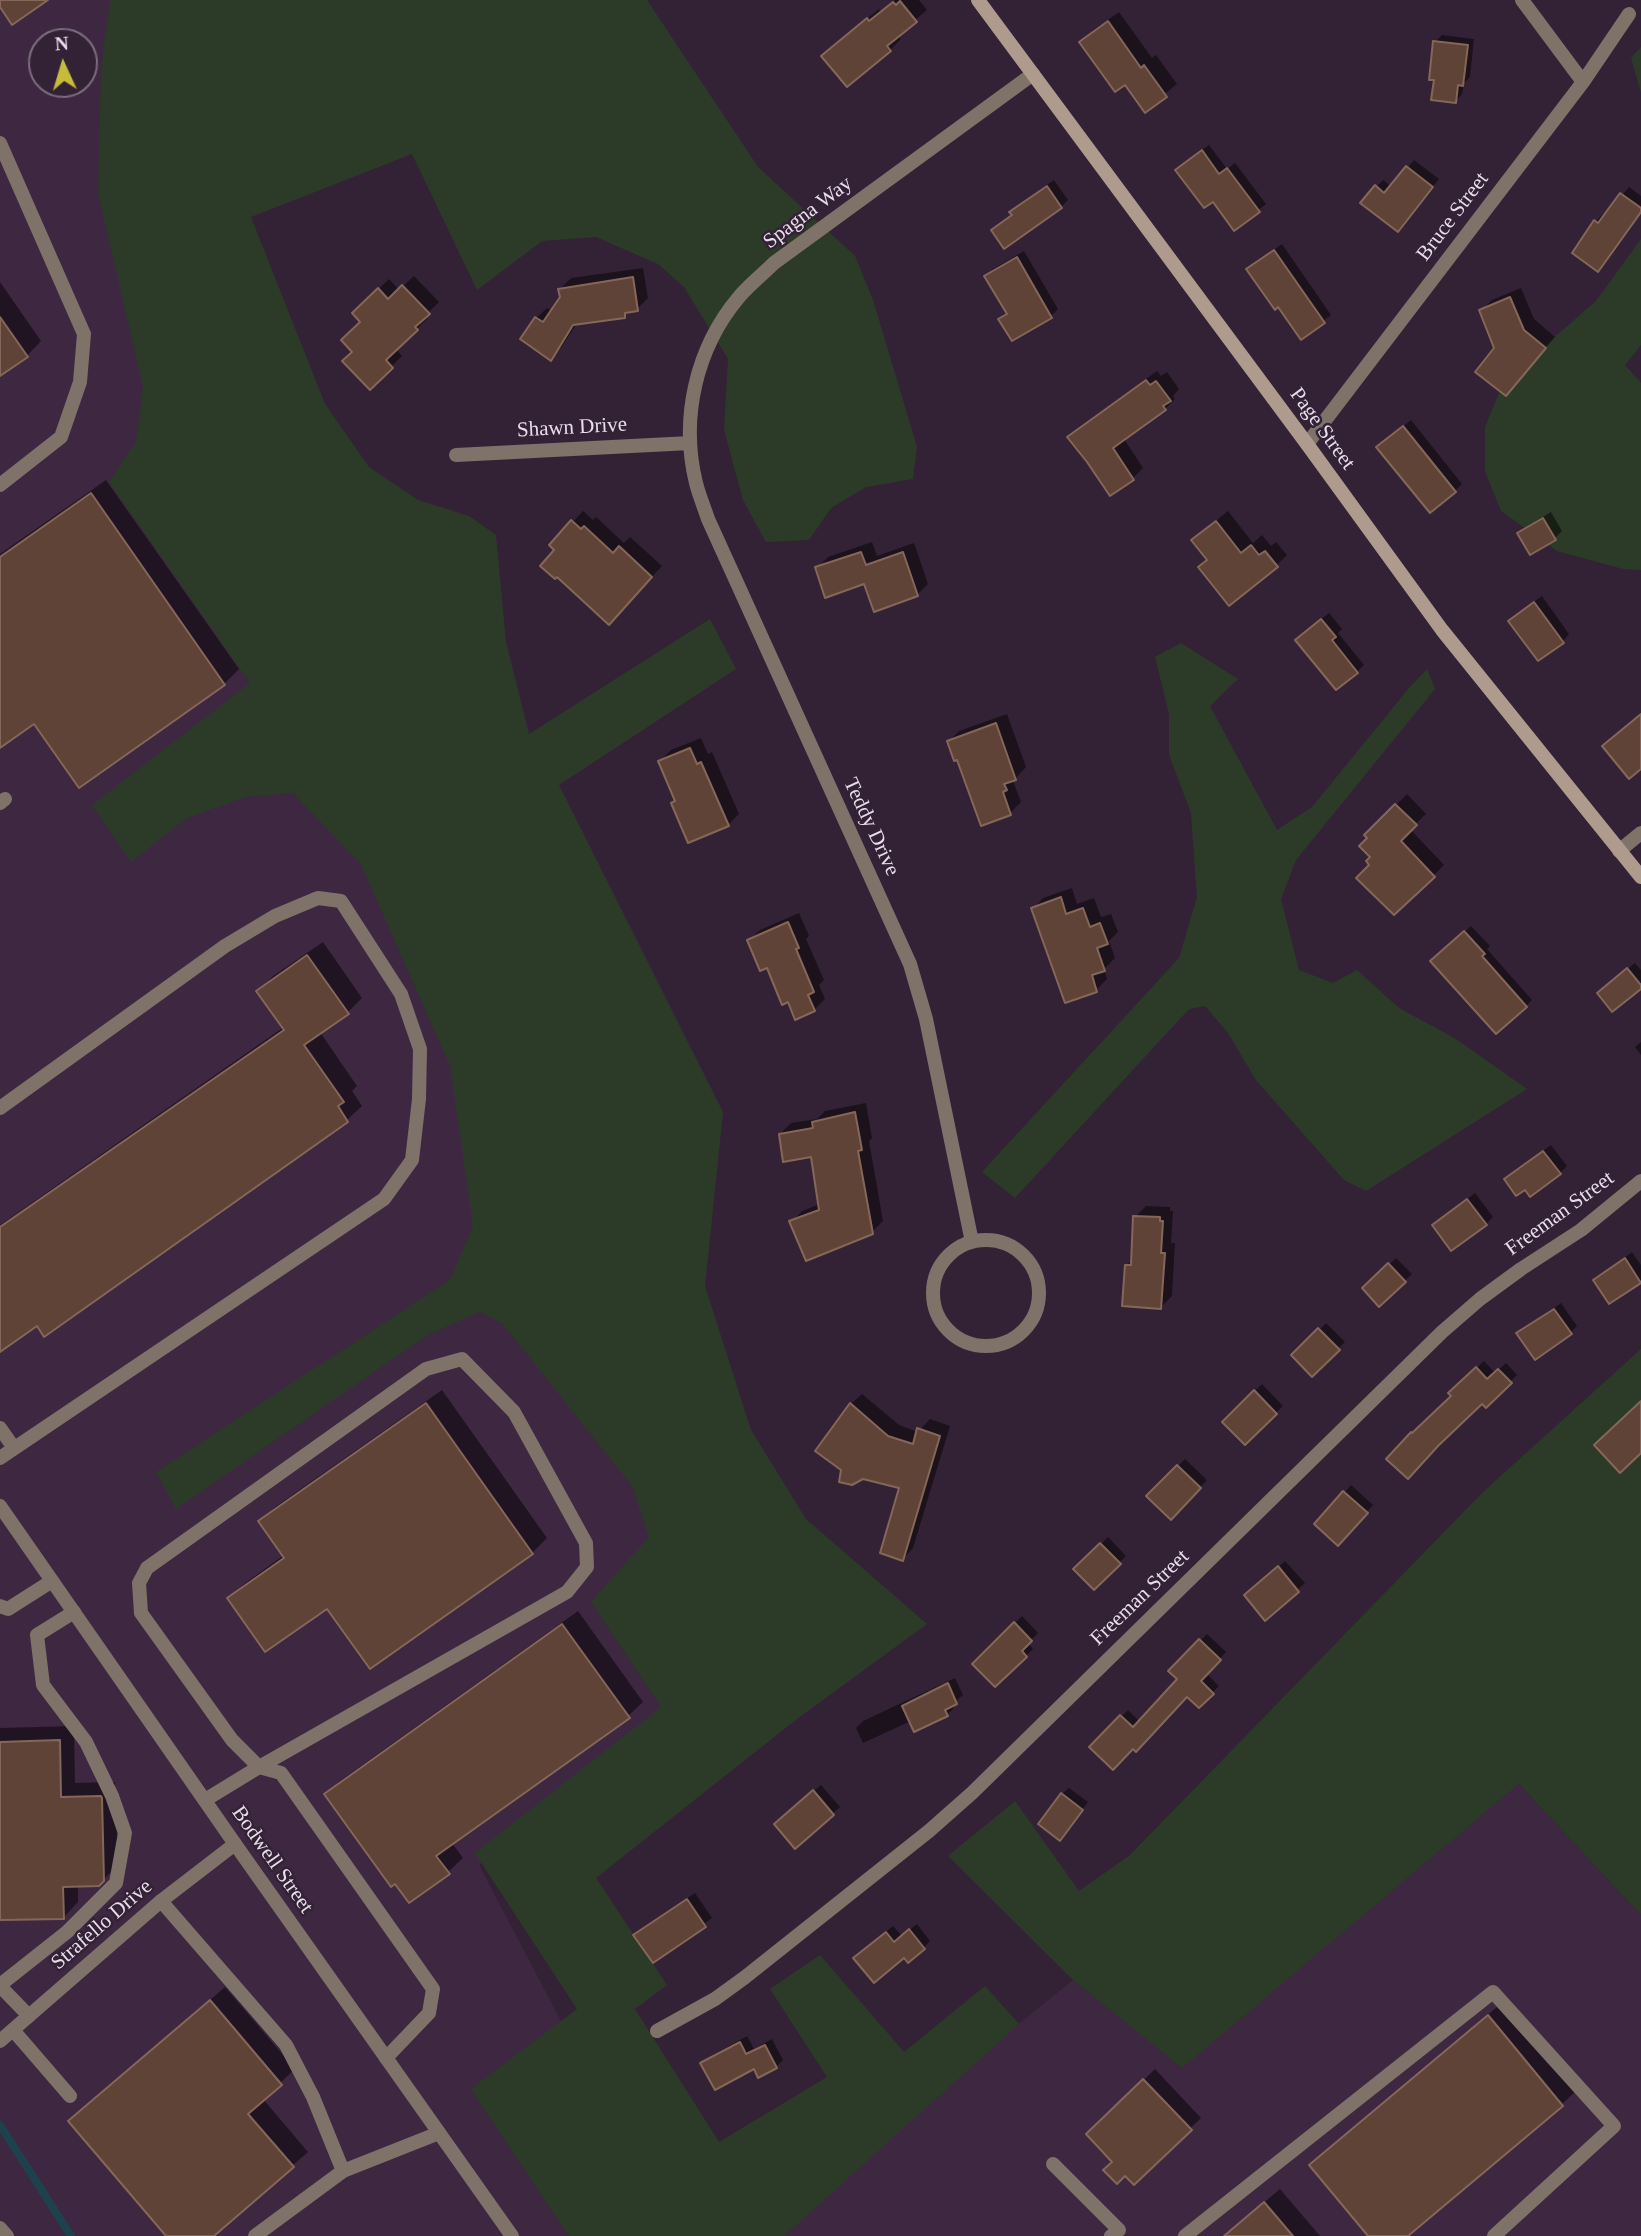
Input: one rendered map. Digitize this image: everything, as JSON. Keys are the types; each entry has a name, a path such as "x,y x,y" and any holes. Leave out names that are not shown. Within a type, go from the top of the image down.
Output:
{"main road":[{"name":"Page Street","path":"978,0 1442,630 1641,877"}],"street":[{"path":"1522,0 1583,82"},
{"name":"Bruce Street","path":"1307,444 1583,82 1629,14"},
{"name":"Spagna Way","path":"690,443 691,401 699,368 713,335 739,296 774,263 1033,74"},
{"path":"0,143 84,334 80,382 61,437 0,485"},
{"name":"Shawn Drive","path":"457,455 690,443"},
{"name":"Teddy Drive","path":"690,443 696,483 708,519 911,964 926,1019 972,1242"},
{"path":"1619,851 1641,833"},
{"path":"0,1108 225,946 275,916 317,898 341,901 401,994 420,1049 419,1099 412,1160 384,1199 0,1458"},
{"name":"Freeman Street","path":"657,2031 715,1999 744,1978 937,1823 1011,1756 1442,1332 1480,1299 1581,1230 1641,1181"},
{"path":"990,1240 1008,1245 1023,1255 1034,1270 1039,1286 1038,1303 1022,1332 1009,1342 976,1346 960,1340 946,1329 936,1314 932,1296 934,1278 943,1262 956,1249 972,1242 990,1240"},
{"path":"205,1800 259,1767 567,1592 587,1567 586,1543 514,1412 462,1359 426,1368 147,1568 139,1583 141,1614 232,1740 259,1767 281,1773 433,1989 429,2013 386,2058"},
{"path":"0,1428 15,1448"},
{"name":"Bodwell Street","path":"0,1506 512,2236"},
{"path":"0,1606 8,1609 52,1581"},
{"path":"29,2016 0,1985 67,1932 116,1883 125,1833 113,1796 86,1742 43,1685 37,1635 74,1612"},
{"name":"Strafello Drive","path":"0,2041 161,1901 235,1844"},
{"path":"161,1901 286,2045 313,2098 343,2171"},
{"path":"1185,2236 1493,1992 1614,2126 1494,2236"},
{"path":"13,2030 70,2096"},
{"path":"255,2236 343,2171 439,2133"},
{"path":"1053,2164 1119,2230 1111,2236"},
{"path":"0,2228 7,2236"}],"shaded area":[{"path":"0,0 159,0 752,1686 479,1865 571,2040 691,2236 0,2236"},
{"path":"1519,1784 1641,1915 1641,2236 757,2236 1073,1980 1182,2067"}],"green space":[{"path":"110,0 647,0 758,167 855,256 873,300 917,447 913,479 866,487 831,508 809,540 766,542 743,500 724,430 728,359 684,287 658,264 596,237 542,241 477,290 412,154 251,217 325,404 369,467 418,500 469,516 496,535 506,642 529,734 710,619 736,669 559,785 723,1112 705,1286 751,1430 806,1519 927,1624 797,1719 596,1878 667,1985 635,2009 719,2142 827,2077 770,1989 820,1955 904,2052 985,1986 1019,2024 784,2236 569,2236 471,2089 577,2009 475,1853 661,1707 591,1602 649,1537 632,1486 503,1324 480,1312 429,1334 176,1509 156,1472 450,1280 473,1226 450,1066 361,864 293,793 249,796 187,818 131,862 92,805 250,683 109,482 136,442 143,387 98,193 101,70"},
{"path":"1641,47 1641,92 1631,58"},
{"path":"1641,239 1641,345 1625,365 1641,383 1641,570 1623,569 1557,551 1501,511 1485,471 1485,427 1504,381 1596,301"},
{"path":"1181,643 1238,679 1210,706 1277,830 1312,807 1427,669 1435,689 1296,860 1281,899 1299,970 1333,983 1357,970 1399,1008 1456,1039 1527,1089 1366,1191 1344,1180 1256,1080 1228,1033 1205,1006 1189,1009 1015,1198 982,1172 1179,958 1197,897 1191,813 1169,755 1169,714 1155,657"},
{"path":"1641,1349 1641,1915 1519,1784 1182,2068 1073,1980 948,1856 1015,1801 1079,1891 1130,1855 1483,1492"}],"building":[{"path":"0,0 48,0 12,25 0,7"},
{"path":"900,1 917,22 887,46 891,51 847,87 821,56 867,18 869,21 893,2 896,5"},
{"path":"1108,21 1141,68 1144,65 1167,97 1145,113 1125,85 1115,92 1079,42"},
{"path":"1433,41 1468,45 1463,86 1458,85 1456,103 1431,100 1434,80 1429,80"},
{"path":"1202,150 1219,174 1227,168 1260,212 1234,231 1213,202 1204,208 1175,170"},
{"path":"1406,166 1433,187 1398,232 1360,203 1375,185 1384,193"},
{"path":"1047,186 1062,208 1004,249 991,230 1012,215 1009,212"},
{"path":"1620,193 1641,208 1641,212 1598,272 1572,253 1594,220 1598,223"},
{"path":"1274,250 1325,323 1301,340 1278,307 1275,310 1246,269"},
{"path":"1017,257 1052,318 1012,341 998,319 1007,314 984,276"},
{"path":"633,277 638,311 625,313 625,318 573,325 551,361 520,339 535,317 543,322 560,297 558,289"},
{"path":"402,285 430,314 415,327 418,330 386,360 393,368 370,390 342,361 352,352 341,340 360,322 352,313 378,288 388,299"},
{"path":"1510,297 1524,330 1546,348 1506,396 1475,372 1494,348 1479,310"},
{"path":"0,317 28,357 0,376"},
{"path":"1146,380 1150,385 1156,381 1171,401 1163,406 1166,410 1113,448 1134,480 1110,496 1067,437"},
{"path":"1403,426 1456,492 1430,513 1376,447"},
{"path":"91,493 225,685 79,788 34,724 0,748 0,557"},
{"path":"1543,518 1556,540 1530,555 1517,533"},
{"path":"571,520 581,529 584,526 613,553 619,546 652,577 609,625 557,577 555,579 540,566 554,550 549,545"},
{"path":"1216,521 1241,553 1251,545 1259,555 1265,551 1278,567 1229,606 1198,567 1207,560 1191,540"},
{"path":"861,552 866,565 903,552 918,596 874,612 864,584 825,598 815,567"},
{"path":"1534,602 1564,643 1538,661 1508,621"},
{"path":"1321,619 1336,637 1332,640 1358,673 1336,690 1295,640"},
{"path":"1641,714 1641,769 1629,779 1602,746"},
{"path":"996,723 1016,780 1004,784 1007,790 1003,792 1011,815 981,826 957,760 954,761 947,741"},
{"path":"690,748 697,764 701,762 729,826 688,843 671,803 675,801 658,761"},
{"path":"1395,804 1417,825 1401,841 1435,877 1394,915 1356,878 1369,865 1366,861 1370,857 1359,846 1367,838 1364,835"},
{"path":"1061,897 1066,914 1083,908 1090,927 1100,923 1108,944 1097,948 1105,971 1092,975 1097,992 1065,1003 1031,908"},
{"path":"788,922 814,992 808,995 815,1011 795,1020 788,1002 782,1005 767,968 760,971 747,940"},
{"path":"1464,931 1527,1007 1496,1034 1430,961"},
{"path":"307,955 349,1014 304,1045 344,1102 338,1106 348,1122 44,1337 37,1326 0,1352 0,1227 284,1030 256,991"},
{"path":"1627,968 1641,985 1641,989 1612,1012 1597,993"},
{"path":"855,1112 862,1150 858,1151 873,1234 806,1261 789,1221 819,1210 811,1157 783,1162 779,1134 813,1128 812,1122"},
{"path":"1543,1151 1561,1174 1530,1197 1525,1190 1516,1196 1504,1179"},
{"path":"1467,1199 1487,1225 1451,1251 1432,1225"},
{"path":"1133,1216 1160,1217 1160,1221 1163,1221 1161,1253 1165,1253 1161,1309 1122,1306 1125,1265 1131,1265"},
{"path":"1625,1258 1641,1283 1609,1304 1593,1280"},
{"path":"1388,1263 1406,1282 1379,1307 1362,1288"},
{"path":"1554,1309 1572,1334 1535,1360 1516,1333"},
{"path":"1318,1328 1340,1350 1312,1377 1291,1355"},
{"path":"1476,1367 1487,1379 1498,1369 1512,1383 1486,1408 1482,1404 1408,1479 1386,1459 1451,1396 1448,1393"},
{"path":"1254,1390 1277,1414 1245,1445 1222,1422"},
{"path":"1641,1401 1641,1453 1620,1473 1594,1445"},
{"path":"426,1403 533,1554 370,1669 327,1609 265,1652 227,1598 284,1558 258,1521"},
{"path":"850,1403 888,1436 913,1444 917,1428 940,1436 903,1561 880,1553 899,1488 863,1479 852,1485 839,1482 841,1470 815,1451"},
{"path":"1177,1465 1201,1488 1171,1520 1146,1496"},
{"path":"1343,1491 1368,1513 1338,1546 1314,1524"},
{"path":"1100,1543 1121,1564 1094,1590 1073,1569"},
{"path":"1278,1566 1299,1592 1265,1621 1244,1595"},
{"path":"1014,1622 1032,1641 1022,1651 1027,1657 995,1687 972,1664"},
{"path":"562,1624 630,1718 436,1856 450,1874 409,1903 395,1884 391,1887 324,1794"},
{"path":"1199,1639 1221,1660 1201,1681 1214,1694 1199,1708 1187,1697 1136,1752 1133,1749 1113,1770 1089,1747 1120,1715 1133,1727 1177,1679 1168,1671"},
{"path":"948,1683 957,1704 945,1710 948,1716 914,1732 902,1706"},
{"path":"60,1740 61,1797 102,1798 104,1881 99,1886 63,1887 64,1919 0,1920 0,1742"},
{"path":"813,1790 834,1815 795,1849 774,1824"},
{"path":"1061,1793 1083,1810 1060,1841 1038,1824"},
{"path":"687,1899 706,1927 653,1963 633,1935"},
{"path":"909,1929 925,1949 908,1963 904,1958 874,1983 853,1958 886,1932 894,1942"},
{"path":"210,2000 282,2085 248,2114 294,2167 214,2236 166,2236 68,2121"},
{"path":"1488,2015 1563,2106 1408,2236 1368,2236 1309,2165"},
{"path":"740,2042 746,2054 765,2045 777,2068 758,2078 754,2069 715,2090 700,2063"},
{"path":"1143,2079 1192,2130 1134,2185 1125,2176 1117,2184 1103,2170 1112,2162 1086,2134"},
{"path":"1264,2202 1293,2236 1224,2236"}],"waterway":[{"path":"0,2125 71,2236"}]}
